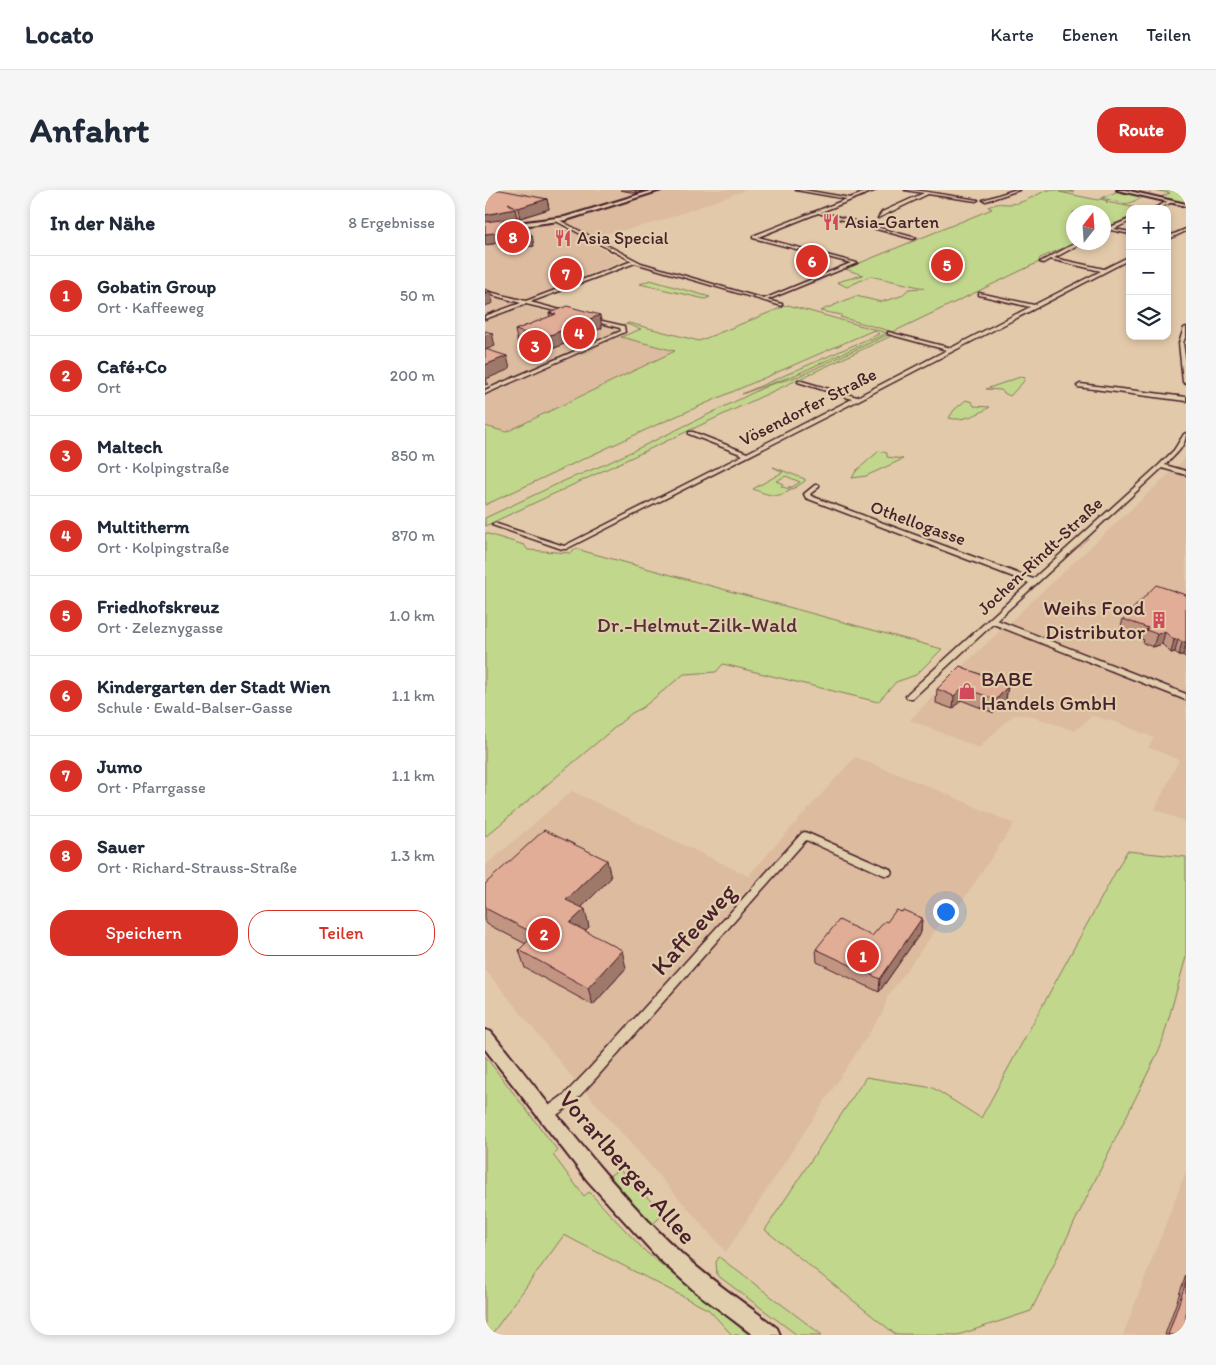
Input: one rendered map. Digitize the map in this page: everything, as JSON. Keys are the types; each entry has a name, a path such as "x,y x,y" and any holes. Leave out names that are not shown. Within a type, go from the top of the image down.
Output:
{"main road":[{"path":"485,229 557,220 587,213 659,190"},
{"path":"1119,190 1186,205"},
{"name":"Vorarlberger Allee","path":"485,1037 616,1199 667,1254 695,1278 770,1335"}],"street":[{"path":"798,190 850,199"},
{"path":"766,299 855,263 754,237 874,190"},
{"path":"907,190 976,200"},
{"path":"879,216 928,193 940,190"},
{"path":"985,200 1017,190"},
{"path":"1163,205 1170,202"},
{"path":"817,212 913,238"},
{"path":"557,220 634,262 766,299 780,305"},
{"path":"1111,229 1126,222"},
{"path":"1111,229 1126,232"},
{"path":"1171,237 1186,230"},
{"path":"1042,262 1066,250"},
{"path":"1049,258 1104,270"},
{"name":"Vösendorfer Straße","path":"495,525 564,548 1126,259"},
{"path":"485,318 634,262"},
{"path":"485,292 574,315"},
{"path":"981,294 1035,307"},
{"path":"485,392 623,332 622,328 584,318"},
{"path":"1186,328 1181,343 1186,382"},
{"path":"890,333 952,350"},
{"path":"800,381 857,399"},
{"path":"1079,386 1186,399"},
{"path":"691,433 748,455"},
{"name":"Jochen-Rindt-Straße","path":"910,696 1161,466 1176,451 1186,436"},
{"path":"1161,466 1186,473"},
{"name":"Othellogasse","path":"817,486 807,494 808,497 1035,582"},
{"path":"992,621 1186,697"},
{"name":"Kaffeeweg","path":"547,1114 569,1098 593,1073 805,835 887,872"}],"shaded area":[{"path":"485,190 746,190 660,221 581,238 623,261 514,304 615,329 621,337 675,351 505,432 485,426"},
{"path":"1186,457 1186,822 1155,809 1179,760 1148,747 1154,738 1116,722 1092,716 1075,731 1028,715 1013,715 979,748 910,720 956,672"},
{"path":"855,757 947,794 1014,824 951,918 946,916 887,997 883,1012 726,1252 569,1073 485,969 485,866 572,791 748,876"},
{"path":"1186,1171 1186,1335 1123,1335"}],"green space":[{"path":"1046,190 1072,190 1070,191 1074,192 1059,192 1126,206 1126,219 1111,226 1111,205 1066,205 1066,247 1040,258 1039,262 893,332 840,317 842,315 820,311 856,296 881,302 901,296 909,289 924,288 870,276 847,287 837,282 863,275 845,269 992,209 988,207 992,205 1011,204"},
{"path":"1153,190 1186,190 1186,204 1159,198 1170,193"},
{"path":"1118,191 1144,197 1127,204 1102,198"},
{"path":"650,280 710,297 705,299 640,284"},
{"path":"788,305 887,333 795,375 742,394 879,334 874,330 654,426 485,505 485,426 506,432 675,351 621,337 641,329 626,324 629,323 699,341"},
{"path":"887,335 891,336 485,526 485,518 566,480 606,464 769,385 799,376"},
{"path":"1020,377 1025,378 1024,381 1010,396 1001,390 986,389"},
{"path":"966,400 972,402 974,406 990,407 976,415 965,418 949,418 954,410"},
{"path":"879,451 887,453 887,457 903,459 866,476 852,478 856,471"},
{"path":"773,467 805,479 805,481 793,489 788,487 792,487 800,482 786,476 776,481 783,484 781,486 791,490 777,495 753,489 783,472"},
{"name":"Dr.-Helmut-Zilk-Wald","path":"485,533 524,545 528,550 570,553 576,549 942,649 916,675 896,682 878,702 723,664 716,672 684,674 642,708 632,713 485,837"},
{"path":"1127,851 1186,857 1186,957 1161,1046 1031,1311 958,1335 895,1334 765,1230 866,1077 933,1088 981,1118"},
{"path":"485,1056 558,1151 553,1155 584,1196 589,1192 646,1252 749,1335 732,1335 709,1310 564,1235 491,1335 485,1335"},
{"path":"619,1169 664,1213 653,1224 601,1182"},
{"path":"719,1257 822,1335 797,1335 717,1275 716,1262"}],"building":[{"path":"485,190 501,190 547,199 518,208 508,203 515,209 485,215"},
{"path":"516,218 532,235 509,238 503,232 485,234 485,222"},
{"path":"567,306 600,315 543,338 515,330 556,314 549,313"},
{"path":"485,331 492,333 485,336"},
{"path":"485,349 507,356 485,365"},
{"name":"Weihs Food Distributor","path":"1156,585 1186,595 1186,642 1178,639 1174,640 1165,632 1157,634 1146,630 1148,628 1123,619"},
{"path":"960,666 1008,686 996,700 963,687 954,696 937,689"},
{"path":"544,830 607,860 566,900 585,909 570,923 622,950 588,988 519,950 535,934 485,908 485,884"},
{"path":"896,910 902,912 903,910 922,918 880,979 816,949 839,920 872,936 885,921 887,922"},
{"path":"1186,1282 1186,1335 1168,1335"}],"place":[{"name":"Asia-Garten","path":"831,222"},
{"name":"Sauer","path":"513,237"},
{"name":"Asia Special","path":"563,238"},
{"name":"Kindergarten der Stadt Wien","path":"812,261"},
{"name":"Friedhofskreuz","path":"947,265"},
{"name":"Jumo","path":"566,274"},
{"name":"Multitherm","path":"579,333"},
{"name":"Maltech","path":"535,346"},
{"name":"Weihs Food Distributor","path":"1159,620"},
{"name":"BABE Handels GmbH","path":"967,691"},
{"name":"Café+Co","path":"544,934"},
{"name":"Gobatin Group","path":"863,956"}]}
